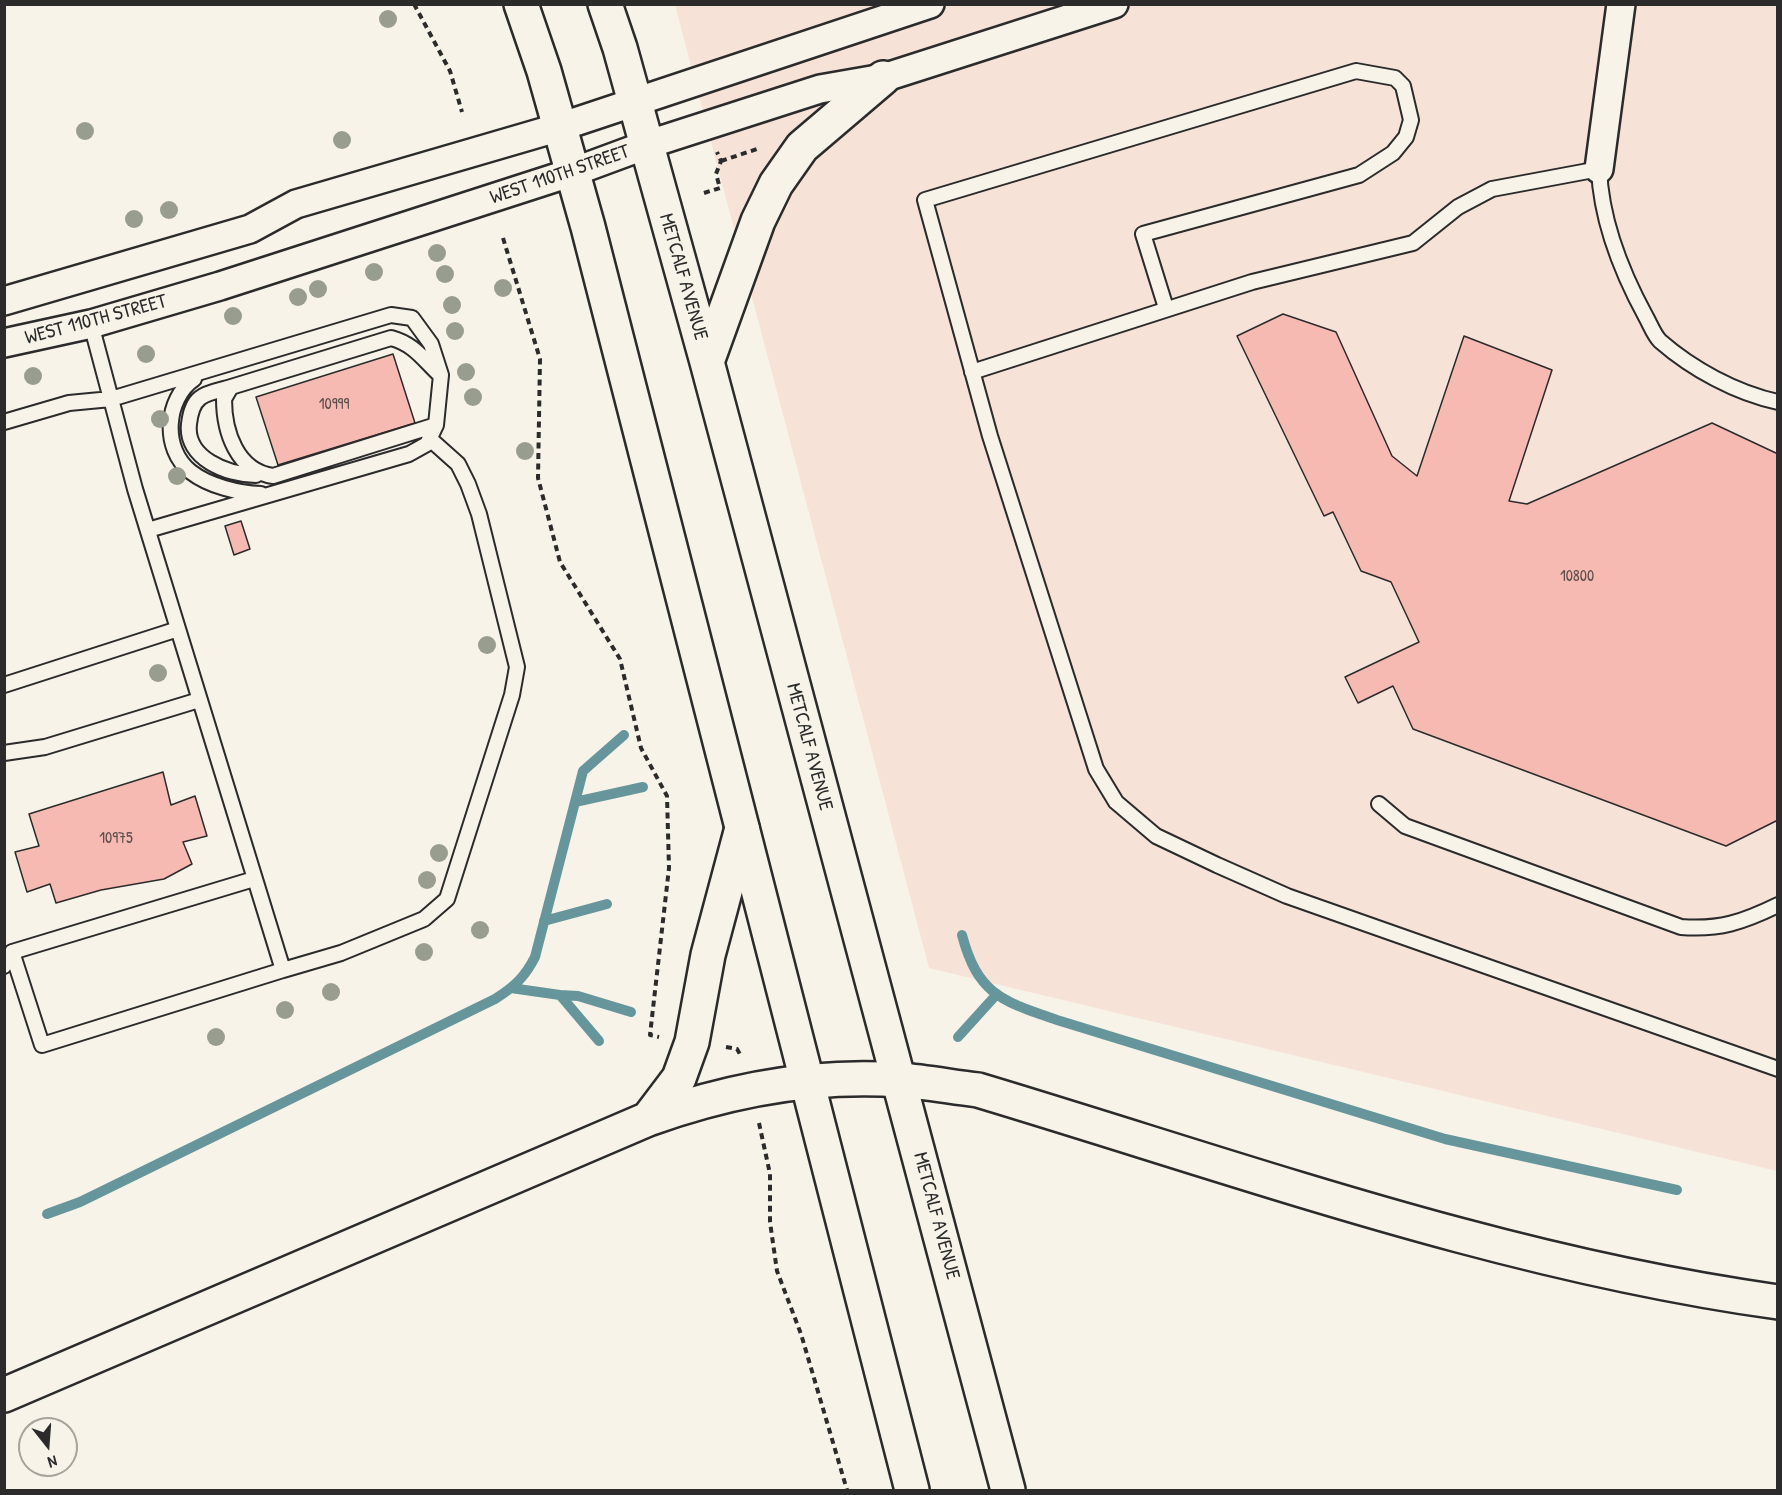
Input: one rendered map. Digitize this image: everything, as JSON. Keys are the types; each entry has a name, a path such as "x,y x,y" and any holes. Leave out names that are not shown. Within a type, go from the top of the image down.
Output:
{"main road":[{"path":"521,4 573,172 912,1491"},
{"name":"METCALF AVENUE","path":"605,4 707,362 1008,1491"},
{"path":"707,362 758,220 776,184 802,147 883,78"},
{"path":"648,1119 679,1078 692,1042 708,955 742,828"},
{"path":"4,1395 648,1119 699,1101 739,1091 808,1082 900,1080 978,1090 1434,1229 1685,1289 1778,1302"}],"street":[{"path":"4,301 250,229 296,204 560,127 930,4"},
{"name":"WEST 110TH STREET","path":"4,343 91,324 220,286 573,172 646,145 820,89 883,78 1114,4"},
{"path":"1599,169 1621,4"}],"lane":[{"path":"1166,308 1143,234 1359,175 1394,153 1406,137 1411,120 1403,86 1395,78 1356,70 925,200 990,436 1096,769 1116,802 1156,836 1287,896 1778,1069"},
{"path":"972,372 1252,282 1413,243 1458,207 1492,189 1599,169 1600,194 1629,286 1659,339 1712,377 1759,398 1778,402"},
{"path":"4,422 69,403 111,399 391,315 412,318 424,331 441,375 436,425 427,444 409,454 148,530"},
{"path":"91,324 148,530 283,970"},
{"path":"436,425 280,476 229,470 209,462 197,454 188,429 193,406 201,397 391,338 417,349 441,375"},
{"path":"206,371 181,387 174,401 171,422 172,441 178,456 190,471 217,485 267,495"},
{"path":"231,387 224,399 230,433 244,463 262,474"},
{"path":"12,952 42,1045 341,953 424,919 447,899 512,695 517,667 479,514 468,484 458,464 430,439"},
{"path":"4,684 178,629"},
{"path":"4,753 45,747 199,700"},
{"path":"1379,804 1405,826 1681,927 1709,929 1745,921 1778,905"},
{"path":"4,966 12,952 254,879"}],"path":[{"path":"414,4 450,71 462,112"},
{"path":"704,193 720,188 716,174 721,161 713,143"},
{"path":"721,161 762,146"},
{"path":"503,238 540,359 538,478 560,562 573,587 620,659 641,748 667,796 669,868 650,1035 663,1037"},
{"path":"720,1046 737,1049 741,1056"},
{"path":"756,1112 770,1174 770,1222 777,1270 801,1334 847,1491"}],"shaded area":[{"path":"675,5 1777,5 1777,1171 929,968"}],"building":[{"path":"1283,314 1336,332 1392,456 1417,476 1464,336 1552,370 1509,501 1527,504 1712,423 1778,454 1778,820 1726,846 1413,729 1393,686 1358,703 1345,677 1419,642 1391,582 1361,571 1333,512 1324,516 1237,336"},
{"path":"393,354 415,423 278,465 256,397"},
{"path":"241,521 250,549 234,555 225,526"},
{"path":"163,772 171,805 195,796 207,836 183,842 192,864 164,879 101,890 56,903 50,884 27,892 15,852 39,846 29,814"}],"waterway":[{"path":"47,1214 80,1202 495,999 513,986 523,976 535,957 583,771 624,735"},
{"path":"575,802 643,787"},
{"path":"544,921 607,904"},
{"path":"962,935 976,971 995,993 1007,1001 1057,1020 1445,1139 1677,1190"},
{"path":"511,988 560,995 599,1041"},
{"path":"958,1037 997,994"},
{"path":"560,995 578,996 631,1012"}]}
